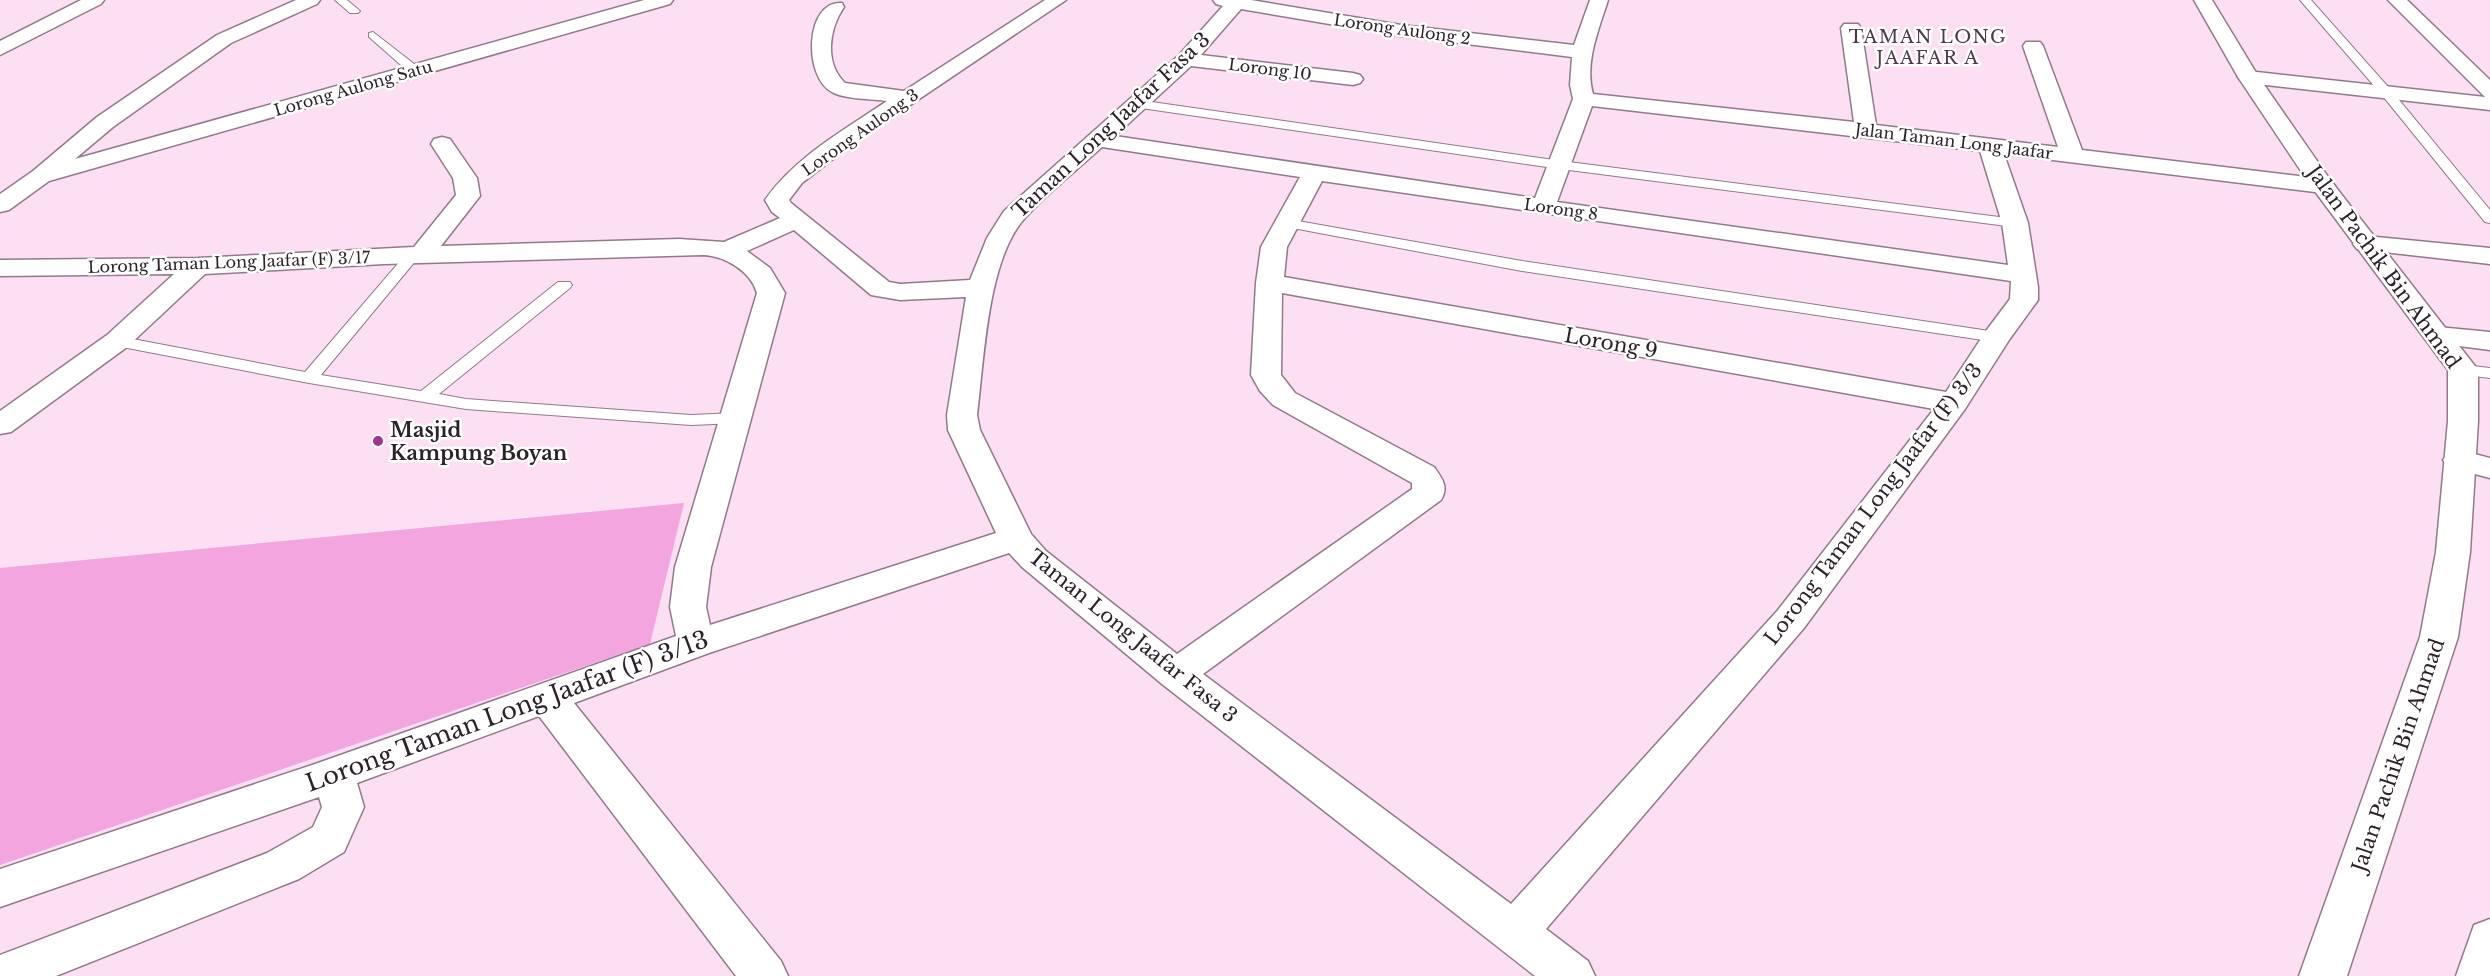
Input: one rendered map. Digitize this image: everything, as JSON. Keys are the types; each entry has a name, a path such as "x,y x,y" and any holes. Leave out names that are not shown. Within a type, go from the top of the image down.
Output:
{"street":[{"path":"0,49 95,0"},
{"path":"0,206 41,176 105,122 224,39 311,0"},
{"name":"Lorong Aulong Satu","path":"41,176 664,0"},
{"name":"Lorong Aulong 3","path":"980,288 900,292 881,289 781,207 777,200 794,178 843,140 1056,0"},
{"path":"1543,207 1561,165 1584,99 1580,85 1582,52 1599,0"},
{"name":"Jalan Pachik Bin Ahmad","path":"2203,0 2248,77 2323,186 2438,336 2476,371 2463,421 2453,552 2439,638 2323,976"},
{"path":"2397,0 2490,92"},
{"name":"Lorong Aulong 2","path":"1229,1 1383,27 1503,44 1582,52"},
{"name":"Taman Long Jaafar Fasa 3","path":"1229,1 1186,59 1013,216 1002,231 980,288 962,416 964,430 1016,539 1034,559 1176,674 1570,976"},
{"path":"835,7 828,13 822,35 825,66 831,83 839,88 908,98"},
{"path":"1851,28 1866,130"},
{"path":"2033,46 2073,156"},
{"name":"Lorong 10","path":"1186,59 1353,79"},
{"path":"2248,77 2490,104"},
{"name":"Jalan Taman Long Jaafar","path":"1584,99 1866,130 2323,186"},
{"name":"Lorong 8","path":"1099,140 1543,207 2022,275"},
{"path":"417,256 468,196 465,178 442,144"},
{"name":"Lorong Taman Long Jaafar (F) 3/3","path":"1515,932 1791,619 1954,403 1996,337 2024,300 2015,223 1990,145"},
{"path":"1176,674 1429,493 1428,482 1422,474 1284,399 1271,385 1266,375 1269,283 1274,247 1314,173"},
{"path":"726,251 797,220"},
{"path":"2366,244 2490,256"},
{"name":"Lorong Taman Long Jaafar (F) 3/17","path":"0,267 198,267 417,256 679,247 726,251 762,274 769,282 771,293 693,567 688,607 696,643"},
{"path":"0,425 117,341 198,267"},
{"name":"Lorong 9","path":"1269,283 1954,403"},
{"path":"2438,336 2490,342"},
{"path":"2459,460 2490,468"},
{"name":"Lorong Taman Long Jaafar (F) 3/13","path":"0,888 333,775 696,643 1016,539"},
{"path":"547,697 764,976"},
{"path":"1,976 283,866 329,839 343,807 333,775"},
{"path":"2480,976 2490,940"}],"lane":[{"path":"340,0 354,11"},
{"path":"2305,0 2386,92 2490,219"},
{"path":"373,35 414,70"},
{"path":"1138,104 1561,165 2015,223"},
{"path":"1287,223 1522,266 1996,337"},
{"path":"309,378 417,256"},
{"path":"425,397 564,285"},
{"path":"117,341 309,378 466,404 680,420 736,418"}],"shaded area":[{"path":"684,503 650,644 0,865 0,568"}],"place":[{"name":"Masjid Kampung Boyan","path":"378,441"}],"district":[{"name":"TAMAN LONG JAAFAR A","path":"1928,47"}]}
